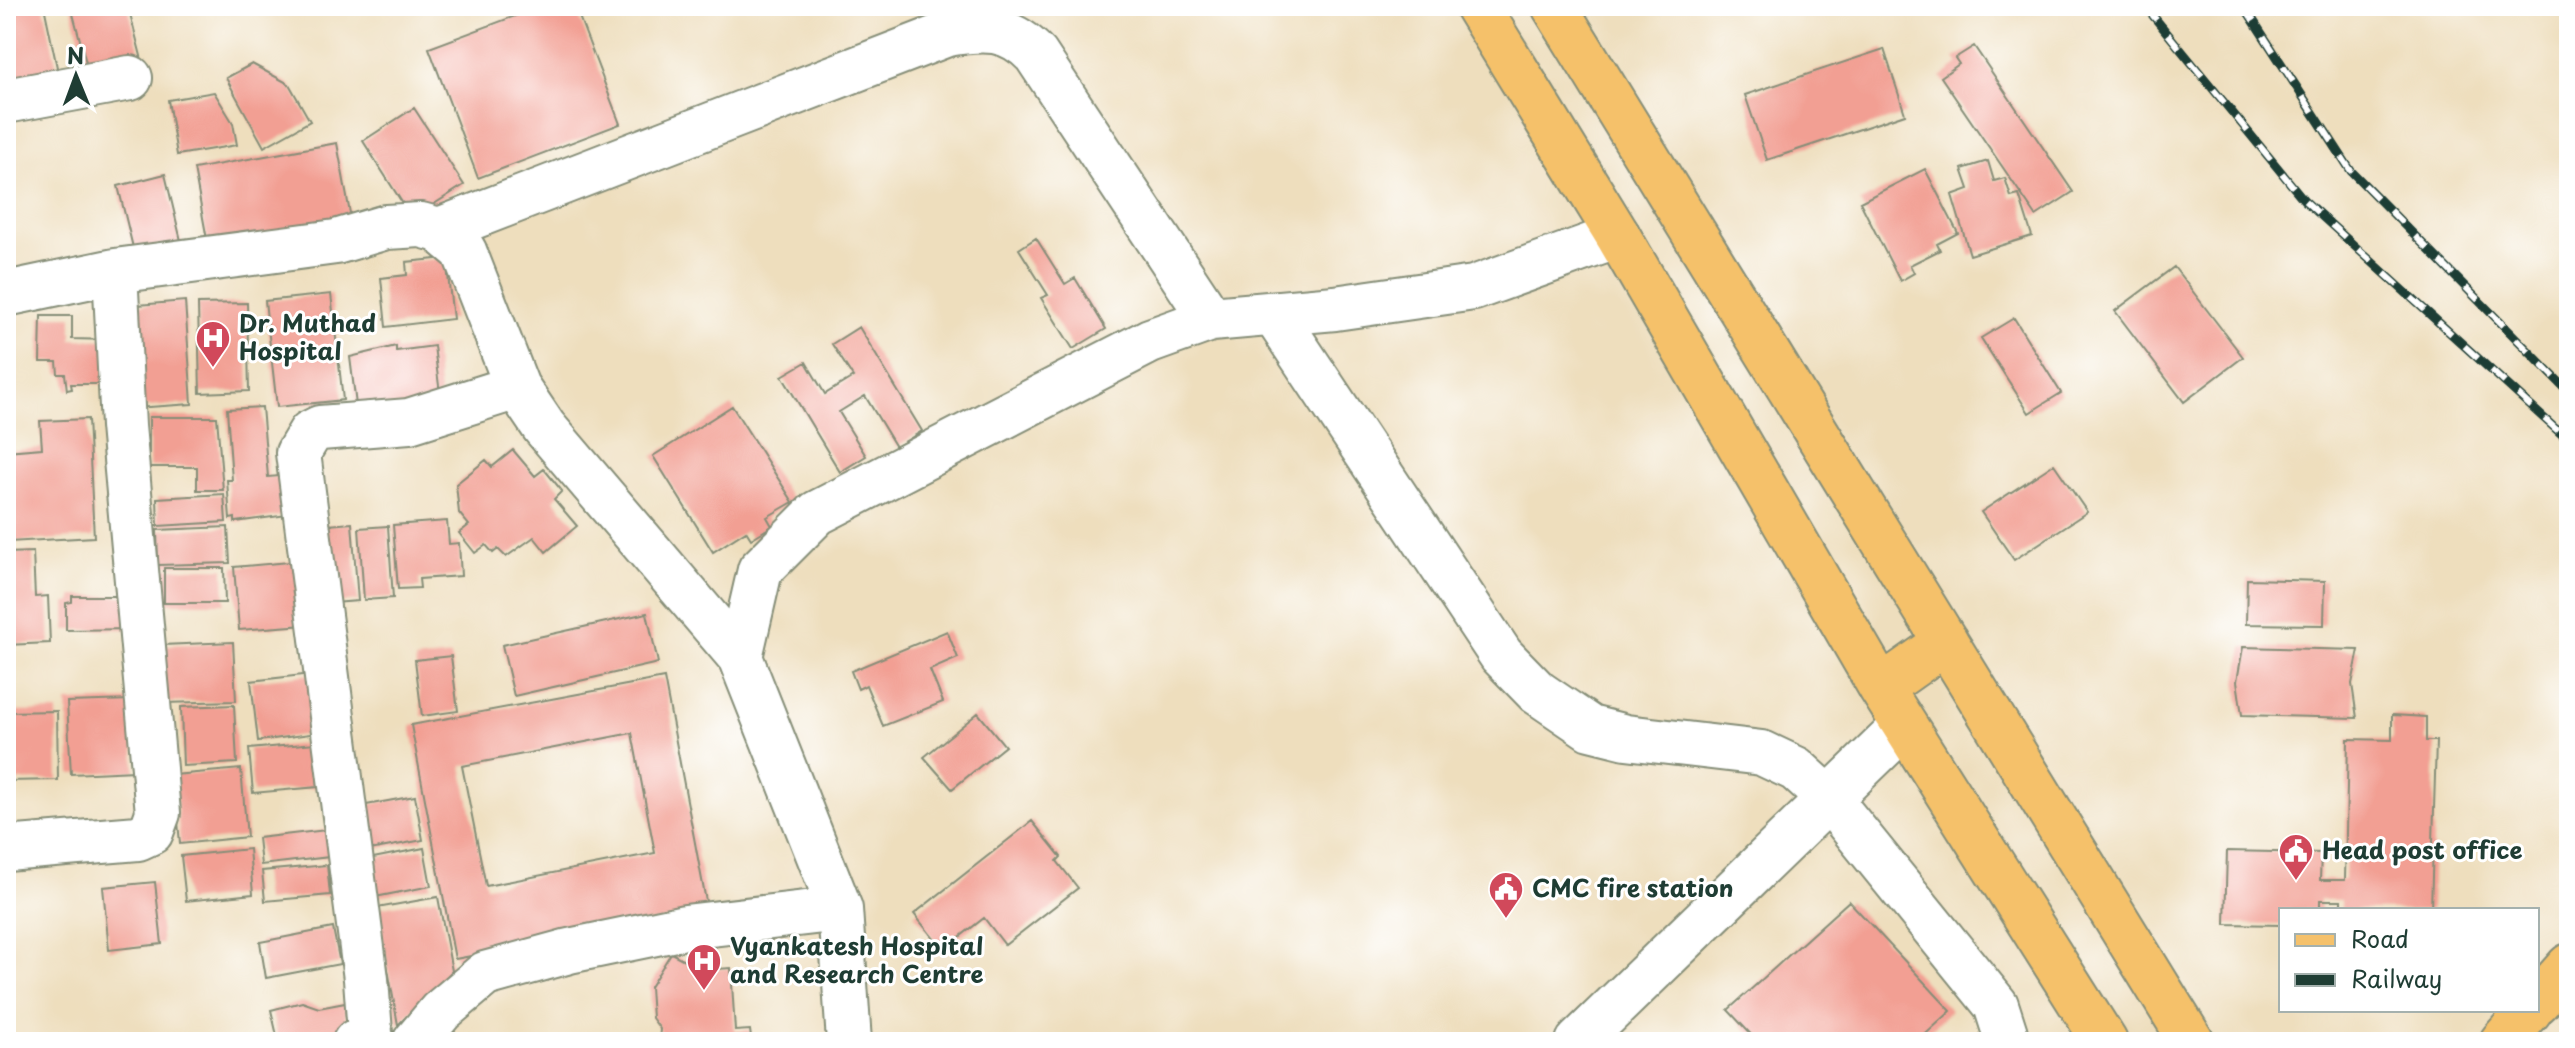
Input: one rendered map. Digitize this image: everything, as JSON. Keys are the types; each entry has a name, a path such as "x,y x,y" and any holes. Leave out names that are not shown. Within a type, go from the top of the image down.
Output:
{"main road":[{"path":"1477,6 1618,236 1904,726 2105,1042"},
{"path":"1554,6 2192,1042"},
{"path":"1881,688 1946,642"},
{"path":"2539,1000 2569,966"}],"street":[{"path":"439,230 947,34 999,32 1016,36 1036,55 1211,319"},
{"path":"6,101 130,78"},
{"path":"6,294 115,271 336,242 386,227 421,225 439,230 464,251 517,387 564,453 740,657 840,909 849,1042"},
{"path":"740,657 760,570 817,513 1150,341 1211,319 1274,314 1474,288 1618,236"},
{"path":"6,849 138,838 151,832 158,813 123,426 115,271"},
{"path":"1274,314 1501,655 1537,692 1590,728 1626,737 1762,753 1780,759 1830,800 1996,1005 2005,1033 2003,1042"},
{"path":"355,1042 370,1033 366,979 298,453 310,433 320,428 409,421 517,387"},
{"path":"1578,1042 1904,726"},
{"path":"415,1042 441,1011 485,974 569,951 685,927 840,909"}],"building":[{"path":"6,6 44,6 59,77 6,88"},
{"path":"71,6 128,6 142,60 89,74"},
{"path":"542,6 575,6 620,124 478,178 429,48"},
{"path":"1974,46 2073,192 2036,216 1941,77 1959,64 1955,58"},
{"path":"1884,49 1905,114 1767,160 1745,95"},
{"path":"252,64 289,84 310,121 264,147 226,78"},
{"path":"214,92 233,123 237,145 177,155 168,100"},
{"path":"414,108 464,185 412,218 363,141"},
{"path":"337,143 351,219 208,245 194,169"},
{"path":"1988,161 1994,181 2005,178 2011,197 2019,195 2032,236 1970,255 1952,195 1969,189 1962,169"},
{"path":"1925,169 1958,233 1937,244 1940,250 1910,265 1914,273 1900,281 1860,202"},
{"path":"165,174 183,249 136,260 118,186"},
{"path":"1036,238 1065,284 1075,278 1106,329 1073,349 1041,298 1048,295 1019,249"},
{"path":"446,258 453,319 386,327 381,278 407,275 406,262"},
{"path":"2174,267 2243,357 2184,402 2115,311"},
{"path":"331,294 343,400 277,407 265,301"},
{"path":"185,301 192,404 135,408 126,306"},
{"path":"247,303 249,391 200,393 198,304"},
{"path":"41,316 72,316 72,339 111,340 111,384 71,384 72,389 67,390 65,374 58,374 57,362 40,362"},
{"path":"2014,318 2061,393 2029,413 1981,338"},
{"path":"859,327 922,431 896,447 865,396 839,412 866,456 840,472 782,376 806,362 825,394 853,377 832,344"},
{"path":"396,346 396,351 434,346 440,394 424,408 356,405 350,357"},
{"path":"732,406 793,502 767,517 772,526 751,539 746,531 713,552 653,456"},
{"path":"262,407 268,477 292,475 295,514 235,522 235,518 230,519 227,480 232,480 227,409"},
{"path":"149,417 217,417 223,490 197,490 197,467 149,467"},
{"path":"88,419 94,537 9,542 6,451 42,448 40,421"},
{"path":"513,450 535,476 544,469 562,491 554,499 577,526 546,552 534,537 506,557 498,549 493,553 486,545 475,553 459,533 469,525 459,513 456,484 486,460 492,467"},
{"path":"2054,464 2087,512 2014,560 1981,512"},
{"path":"224,494 226,522 158,526 157,498"},
{"path":"447,521 449,544 459,543 461,576 419,579 420,588 398,589 393,525"},
{"path":"352,523 358,601 321,604 316,526"},
{"path":"388,526 393,598 364,600 359,528"},
{"path":"228,527 230,563 158,565 157,530"},
{"path":"33,552 35,597 48,596 50,643 6,645 6,553"},
{"path":"300,561 305,625 239,630 234,567"},
{"path":"164,568 224,568 225,603 164,603"},
{"path":"2247,579 2325,581 2324,625 2246,624"},
{"path":"72,596 133,596 133,629 66,630 66,603 72,602"},
{"path":"647,613 658,663 514,696 502,645"},
{"path":"947,631 958,658 930,670 943,702 883,726 866,685 858,689 851,671"},
{"path":"233,642 236,701 164,703 162,645"},
{"path":"2243,647 2359,650 2352,684 2357,718 2242,715 2237,681"},
{"path":"451,656 458,711 422,716 415,660"},
{"path":"311,674 318,733 258,741 251,681"},
{"path":"664,678 708,912 455,959 411,725","holes":["632,733 655,853 486,886 462,766"]},
{"path":"132,700 135,771 71,774 67,702"},
{"path":"234,705 237,763 183,766 181,707"},
{"path":"57,711 58,780 6,781 6,712"},
{"path":"978,713 1005,746 952,789 924,757"},
{"path":"2392,715 2426,717 2426,741 2436,741 2431,908 2341,908 2341,900 2320,900 2320,908 2279,908 2279,925 2225,924 2227,851 2321,853 2320,880 2345,880 2348,739 2392,740"},
{"path":"315,743 318,787 253,793 249,749"},
{"path":"241,769 247,837 180,844 174,775"},
{"path":"415,796 423,840 359,852 350,808"},
{"path":"1032,821 1061,857 1057,861 1078,888 1005,945 984,918 943,950 914,914"},
{"path":"326,830 329,857 261,865 258,838"},
{"path":"424,848 431,886 365,899 358,861"},
{"path":"249,849 253,894 186,901 181,856"},
{"path":"327,865 330,895 265,901 262,871"},
{"path":"155,882 162,944 109,950 103,887"},
{"path":"438,897 452,971 398,1025 377,908"},
{"path":"1849,901 1951,1011 1917,1042 1758,1042 1728,1010"},
{"path":"333,928 340,964 266,978 260,942"},
{"path":"671,953 703,970 731,968 735,1031 750,1030 751,1038 777,1036 777,1042 659,1042 660,1029 652,1018 650,987"},
{"path":"302,1002 319,1008 345,1003 347,1038 278,1040 271,1010"}],"railway":[{"path":"2145,6 2304,200 2569,441"},
{"path":"2244,6 2351,171 2569,392"}],"place":[{"name":"Dr. Muthad Hospital","path":"213,369"},
{"name":"Head post office","path":"2296,882"},
{"name":"CMC fire station","path":"1506,920"},
{"name":"Vyankatesh Hospital and Research Centre","path":"704,992"}]}
